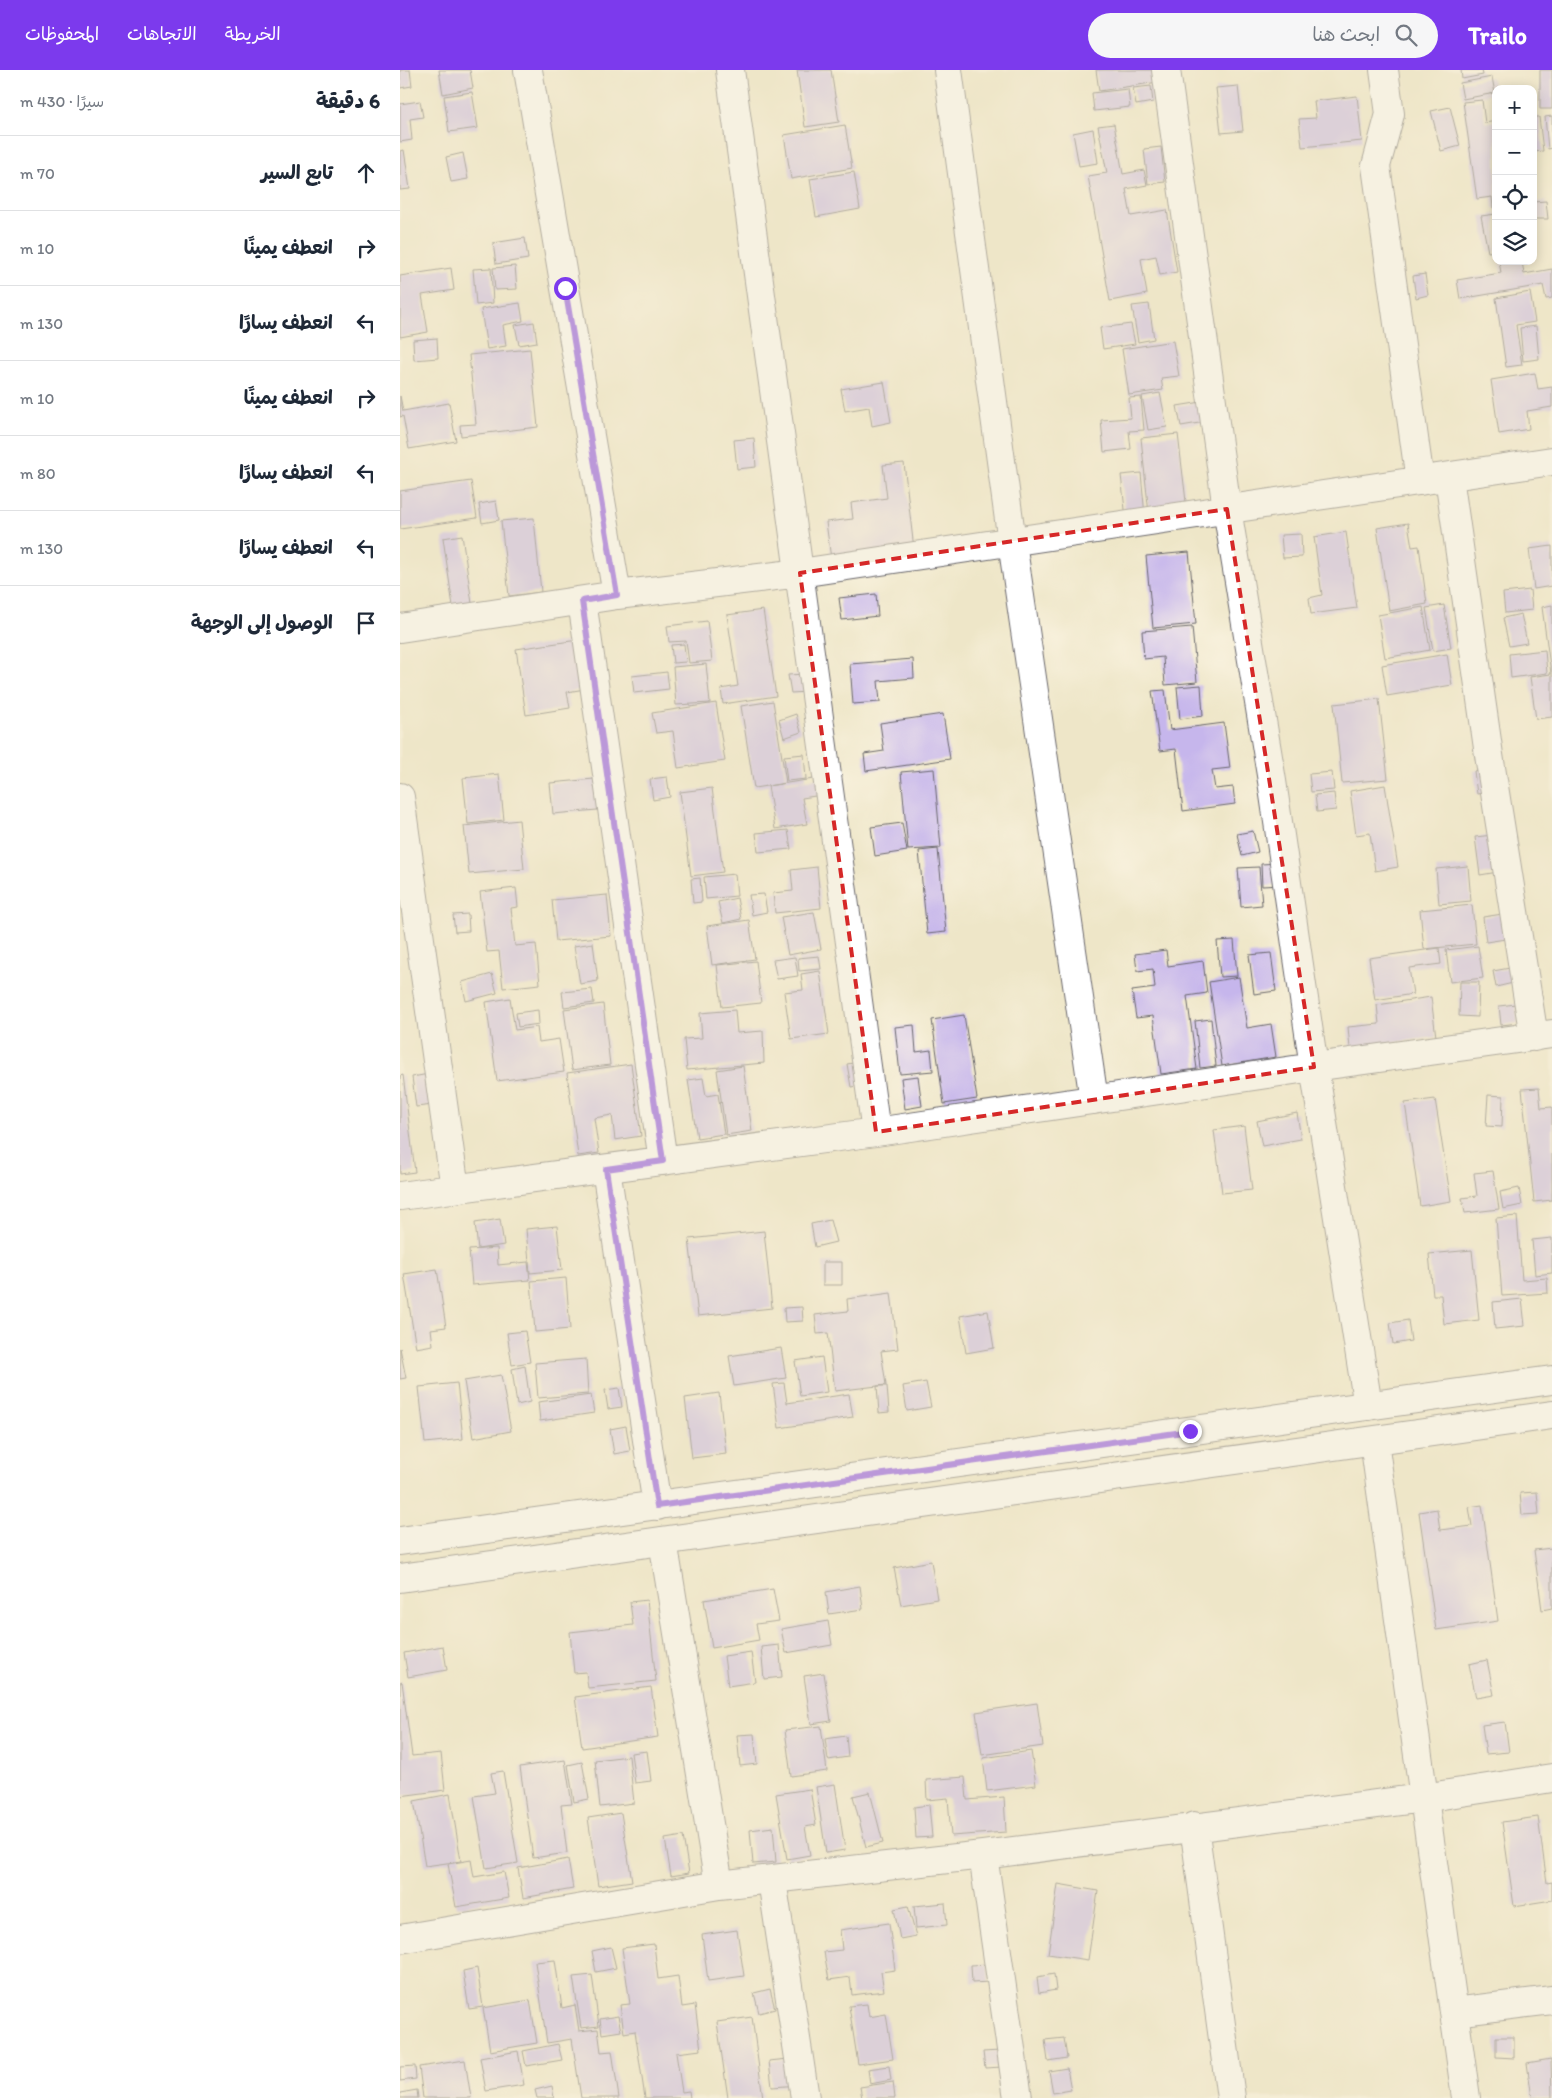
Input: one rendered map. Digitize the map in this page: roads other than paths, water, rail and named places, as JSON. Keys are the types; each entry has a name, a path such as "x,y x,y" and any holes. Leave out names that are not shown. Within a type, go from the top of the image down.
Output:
{"street":[{"path":"528,70 617,595"},
{"path":"730,70 876,1132"},
{"path":"948,70 1012,542 1094,1100"},
{"path":"1166,70 1227,510 1272,782 1314,1067 1368,1406"},
{"path":"1384,70 1390,114 1376,166 1420,481"},
{"path":"400,628 617,595 800,573 1552,462"},
{"path":"400,1196 876,1132 1314,1067 1543,1036 1489,755 1449,477"},
{"path":"582,601 663,1161"},
{"path":"400,796 455,1188"},
{"path":"606,1169 657,1506"},
{"path":"400,1541 1552,1380"},
{"path":"400,1578 1552,1415"},
{"path":"1374,1441 1422,1798 1466,2098"},
{"path":"663,1541 719,1885"},
{"path":"400,1939 719,1885 983,1855 1194,1826 1422,1798 1552,1778"},
{"path":"1194,1826 1231,2098"},
{"path":"983,1855 1018,2098"},
{"path":"772,1880 805,2098"},
{"path":"1454,2012 1552,2000"}]}
